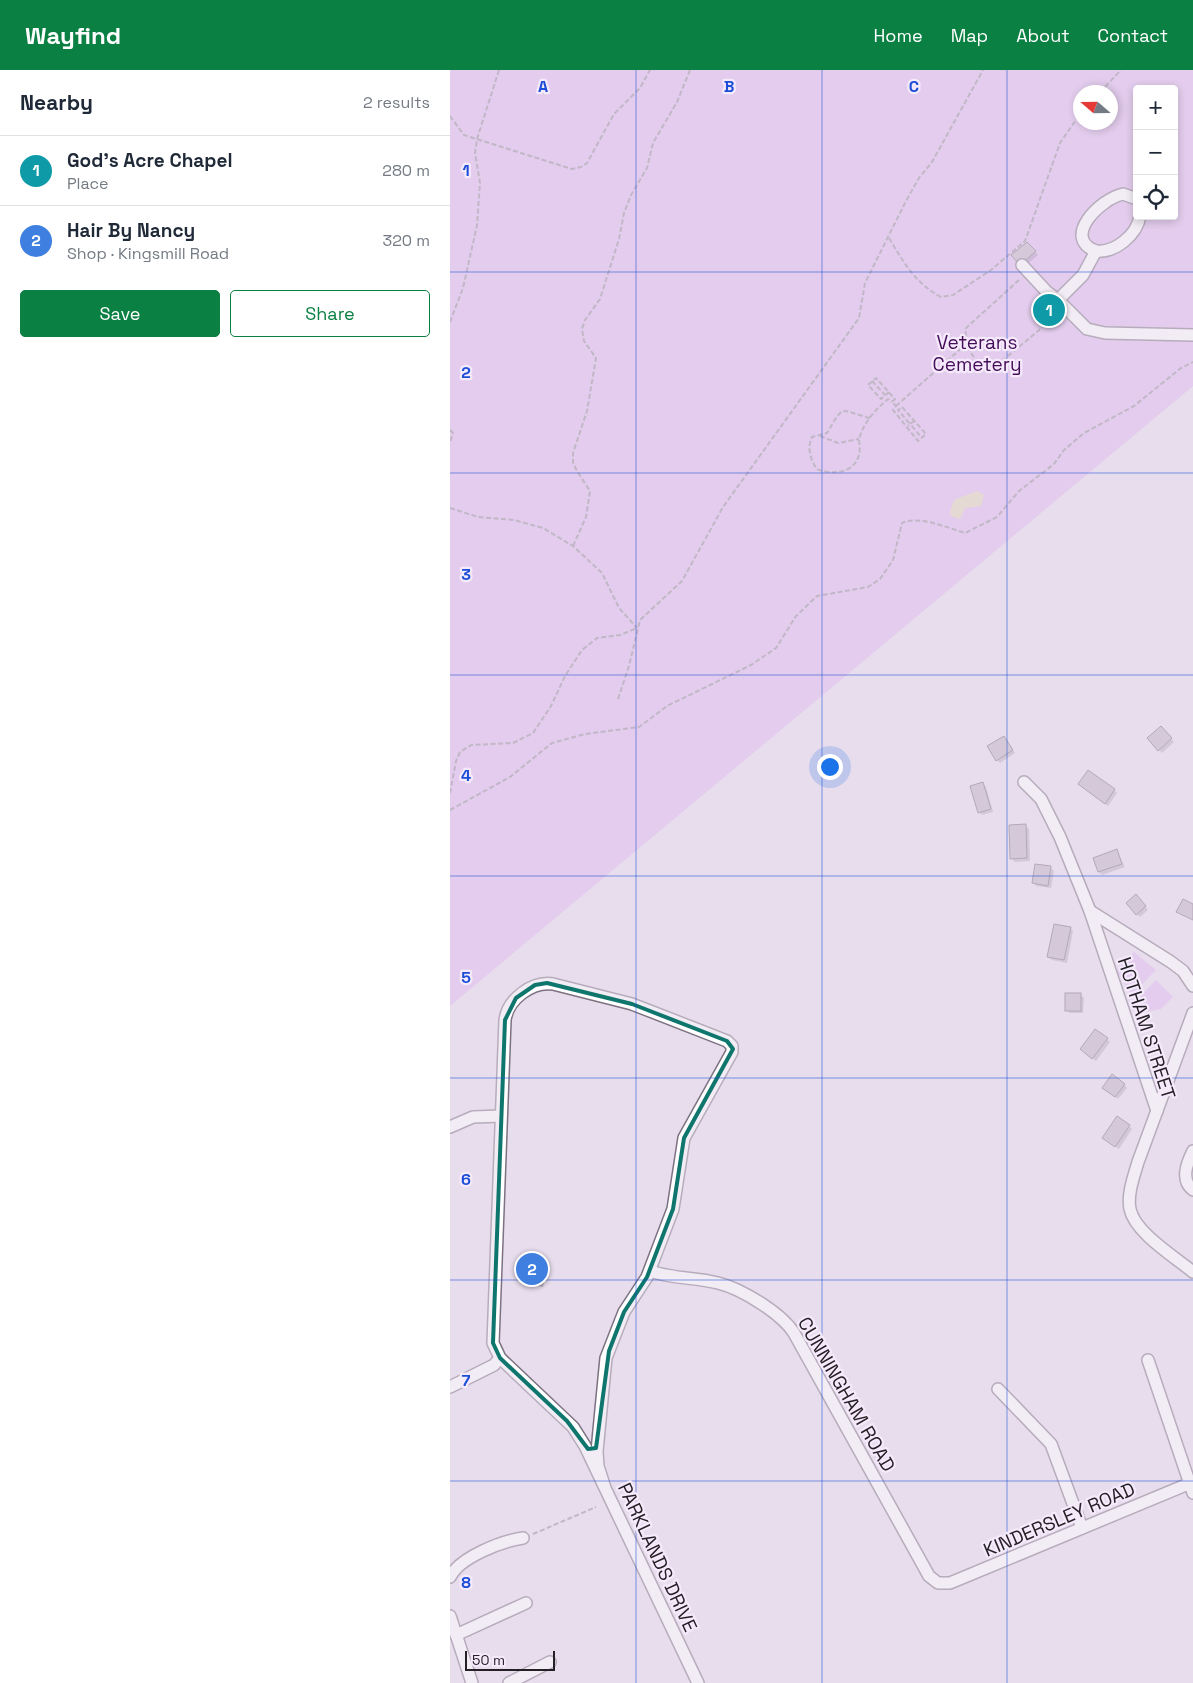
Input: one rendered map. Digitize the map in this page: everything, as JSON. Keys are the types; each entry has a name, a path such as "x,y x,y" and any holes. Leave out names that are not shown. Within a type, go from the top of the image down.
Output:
{"street":[{"path":"1133,197 1128,194 1116,195 1092,211 1086,222 1083,235 1088,246 1096,251 1107,250 1127,238 1137,227 1139,220"},
{"path":"1062,304 1084,275 1096,251"},
{"path":"1026,268 1081,326 1093,331 1193,335"},
{"name":"HOTHAM STREET","path":"1024,782 1041,799 1060,838 1090,911 1157,1111 1138,1162 1132,1186 1130,1208 1136,1222 1148,1236 1193,1272"},
{"path":"1090,911 1171,962 1183,972 1193,986"},
{"name":"PARKLANDS DRIVE","path":"501,1116 506,1013 512,1002 535,985 553,984 626,1002 728,1041 732,1046 732,1052 684,1138 675,1202 650,1271 624,1312 606,1358 592,1446 605,1488 698,1683"},
{"path":"1157,1111 1193,1013"},
{"path":"450,1127 473,1117 501,1116 493,1344 500,1358 592,1446"},
{"path":"1193,1151 1187,1163 1185,1174 1189,1187 1193,1190"},
{"name":"CUNNINGHAM ROAD","path":"650,1271 668,1277 725,1286 773,1311 785,1320 929,1576 938,1584"},
{"path":"450,1387 494,1365 500,1358"},
{"path":"1148,1360 1192,1486"},
{"path":"998,1389 1051,1444 1082,1528"},
{"name":"KINDERSLEY ROAD","path":"938,1584 950,1583 1082,1528 1192,1486"},
{"path":"450,1577 462,1563 505,1541 523,1538"},
{"path":"456,1635 526,1603"},
{"path":"450,1616 472,1683"},
{"path":"509,1683 550,1662"}],"path":[{"path":"450,322 463,288 478,224 480,183 475,153 477,139 499,70"},
{"path":"450,116 464,135 572,168 581,167 587,163 614,114 640,88 650,70"},
{"path":"573,546 586,517 590,491 573,463 574,453 587,411 596,358 584,340 582,329 585,320 600,299 619,239 624,213 647,168 653,143 677,102 690,70"},
{"path":"618,698 629,666 640,620 682,581 723,507 858,318 865,284 906,201 919,178 932,162 983,70"},
{"path":"1106,85 1120,70"},
{"path":"889,238 912,275 925,288 941,297 953,295 992,270 1025,241 1060,142 1073,124"},
{"path":"1026,268 969,323 965,331 966,344 981,363 991,367 996,366 1062,304"},
{"path":"922,438 894,410 896,406 966,344"},
{"path":"450,810 510,777 552,744 585,734 639,727 667,706 714,685 751,665 776,648 796,616 817,596 868,587 880,579 894,560 902,524 908,520 938,525 965,533 997,517 1019,491 1054,464 1064,450 1084,433 1134,406 1180,368 1193,362"},
{"path":"889,392 881,399 868,385 876,378 883,385 889,392 895,399 892,402"},
{"path":"872,381 885,396"},
{"path":"875,392 883,385"},
{"path":"870,418 849,411 842,411 837,415 827,433 812,437 810,440 813,463 817,469 832,473 842,471 854,465 859,456 859,438 870,418 888,399 896,406"},
{"path":"909,425 898,410 902,407 914,420 920,428 926,434 918,441 906,427 909,425 914,420"},
{"path":"904,417 908,414"},
{"path":"912,434 920,428"},
{"path":"450,430 453,433 450,443"},
{"path":"820,436 838,443 859,438"},
{"path":"450,508 478,517 514,520 544,528 573,546 602,572 619,608 637,628"},
{"path":"450,793 456,761 460,752 471,746 513,743 533,733 551,706 582,650 597,638 620,635 637,628"},
{"path":"523,1538 596,1507"}],"highlighted area":[{"path":"547,983 632,1004 727,1041 733,1049 684,1138 673,1209 647,1277 624,1312 609,1351 596,1448 588,1449 567,1421 500,1358 493,1343 505,1020 516,998 535,985"}],"green space":[{"name":"Veterans Cemetery","path":"450,70 1193,70 1193,386 450,1006"},
{"path":"1134,952 1156,970 1132,995 1116,970"},
{"path":"1156,980 1173,997 1161,1009 1140,1013 1133,1004"}],"sand":[{"path":"977,491 984,495 981,506 965,508 960,519 951,516 950,512 954,500"}],"building":[{"path":"1027,242 1036,251 1020,265 1011,255"},
{"path":"1052,299 1059,308 1045,320 1038,313"},
{"path":"1161,726 1172,738 1158,751 1147,738"},
{"path":"1004,736 1013,750 996,761 987,746"},
{"path":"1088,770 1115,789 1105,804 1078,784"},
{"path":"983,782 991,809 978,813 970,786"},
{"path":"1026,824 1027,858 1010,859 1009,825"},
{"path":"1117,849 1122,864 1098,872 1093,858"},
{"path":"1035,864 1051,866 1048,886 1032,883"},
{"path":"1136,894 1146,906 1136,915 1126,903"},
{"path":"1183,899 1193,904 1193,920 1176,912"},
{"path":"1054,924 1071,927 1064,960 1047,957"},
{"path":"1065,993 1081,993 1081,1011 1065,1011"},
{"path":"1095,1029 1108,1038 1092,1059 1080,1049"},
{"path":"1112,1074 1125,1084 1115,1097 1102,1088"},
{"path":"1117,1116 1130,1125 1115,1147 1102,1138"},
{"path":"527,1257 546,1261 540,1285 522,1281 523,1276 519,1275 522,1262 526,1262"}],"place":[{"name":"God's Acre Chapel","path":"1049,310"},
{"name":"Hair By Nancy","path":"532,1269"}]}
